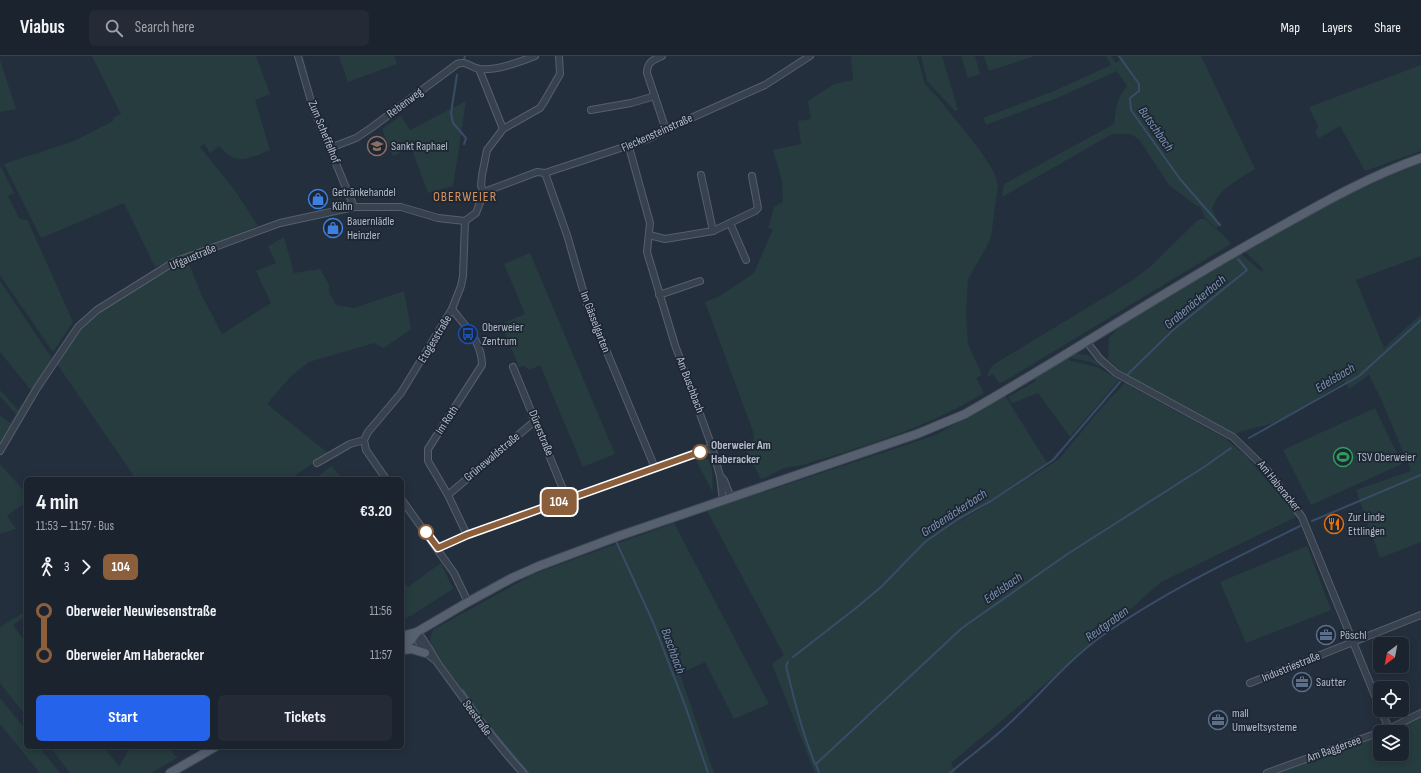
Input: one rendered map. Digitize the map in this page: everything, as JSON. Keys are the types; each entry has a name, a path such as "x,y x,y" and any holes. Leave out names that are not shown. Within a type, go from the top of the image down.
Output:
{"main road":[{"path":"404,635 417,632 468,602 539,566 619,536 933,428 965,414 1193,276 1332,197 1384,172 1421,158"},
{"path":"404,644 411,640 417,632"},
{"path":"404,650 412,649 425,653"},
{"path":"170,773 212,749"}],"street":[{"name":"Zum Scheffelhof","path":"298,56 313,108 354,207"},
{"name":"Rebenweg","path":"330,148 356,138 457,64 466,63 479,70 504,66 535,56"},
{"path":"465,221 476,212 484,192 481,186 487,150 503,129 540,108 560,74 559,56"},
{"path":"662,56 650,61 647,66 647,72 665,127"},
{"name":"Fleckensteinstraße","path":"484,192 537,172 545,173 629,147 662,132 665,127 678,124 765,85 810,56"},
{"path":"479,70 503,129"},
{"path":"591,110 631,103 655,96"},
{"name":"Am Buschbach","path":"629,147 650,223 647,252 675,345 712,447 720,476 724,480 727,500"},
{"name":"Im Gässelgarten","path":"545,173 567,235 587,304 654,468"},
{"path":"701,175 713,231"},
{"path":"649,236 665,239 713,231 754,211 758,208 752,176"},
{"name":"Ufgaustraße","path":"0,451 37,388 71,337 84,321 97,310 184,258 280,223 354,207 401,207 438,218 465,221"},
{"name":"Etogesstraße","path":"364,440 368,432 401,393 452,310 463,276 465,221"},
{"path":"730,223 746,260"},
{"path":"659,294 700,281"},
{"name":"Im Roth","path":"452,310 476,341 482,358 482,365 428,449 428,461 448,495 467,535"},
{"name":"Am Haberacker","path":"1086,341 1100,359 1116,373 1154,395 1221,429 1248,449 1268,471 1302,517 1373,692"},
{"name":"Dürerstraße","path":"513,367 536,420 567,499"},
{"name":"Grünewaldstraße","path":"448,495 536,420"},
{"path":"318,463 350,444 364,440 366,450 385,477"},
{"path":"438,548 467,535 712,447"},
{"path":"404,503 438,548 454,573 468,602"},
{"name":"Industriestraße","path":"1250,683 1421,615"},
{"path":"417,632 418,643 425,653"},
{"name":"Seestraße","path":"417,632 426,641 435,660 491,736 523,773"},
{"name":"Seestraße","path":"425,653 435,660"},
{"name":"Am Baggersee","path":"1396,725 1421,713"},
{"name":"Am Baggersee","path":"1267,773 1373,734"}],"green space":[{"path":"92,56 256,56 270,94 255,100 270,150 252,157 238,159 230,156 219,146 210,153 204,144 200,147 236,192 258,226 155,267 124,203 41,238 4,164 74,141 113,121 113,118 121,114"},
{"path":"339,56 394,56 397,64 348,82"},
{"path":"851,56 917,56 925,84 940,100 982,153 994,172 998,185 991,237 968,279 966,314 968,344 982,375 976,378 984,393 963,405 899,434 806,464 788,467 761,479 744,445 753,442 754,434 705,302 720,296 754,273 773,229 768,228 774,207 783,202 782,181 773,150 801,144 798,121 811,119 808,101 834,84 853,80"},
{"path":"921,56 942,56 958,110 955,111 927,81"},
{"path":"961,56 975,56 980,74 968,78"},
{"path":"984,56 1035,56 989,71"},
{"path":"1106,56 1111,56 1116,63 1120,60 1117,56 1201,56 1255,169 1224,190 1215,202 1212,209 1220,226 1216,228 1205,218 1200,207 1169,185 1139,139 1130,134 1112,134 1002,197 1004,184 1114,124 1115,113 1121,95 1127,86 1117,71 1057,98 986,125 983,118 1054,91 1111,65"},
{"path":"0,60 16,109 0,112"},
{"path":"1421,65 1421,151 1365,171 1340,126 1319,138 1315,133 1318,126 1309,107"},
{"path":"466,101 453,186 428,193 411,147 393,156 382,129 401,116 410,130"},
{"path":"1421,161 1421,256 1356,280 1384,348 1421,314 1421,542 1380,558 1356,490 1411,471 1382,401 1369,375 1349,389 1345,381 1304,407 1278,421 1234,434 1152,391 1121,371 1108,359 1109,338 1119,327 1240,253 1262,272 1263,269 1243,250 1346,196"},
{"path":"0,165 14,193 8,196 19,218 25,220 27,219 73,322 53,352 0,275"},
{"path":"1199,219 1205,219 1231,244 1003,382 999,383 993,374 987,377 990,368 996,363 1133,280 1150,267"},
{"path":"284,237 294,273 320,269 329,285 329,292 336,305 354,308 404,291 411,329 384,348 374,343 309,362 291,376 267,404 328,453 293,477 135,477 57,364 77,331 88,319 165,273 188,262 202,296 222,334 271,303 256,271 276,263 268,246"},
{"path":"530,253 615,454 583,467 540,365 530,370 524,366 519,367 501,324 525,314 504,264"},
{"path":"0,281 51,357 50,362 0,445 0,415 10,423 16,414 0,396 0,390 18,410 31,390 0,352"},
{"path":"1073,353 1088,355 1107,369 1087,361 1071,358 1069,355"},
{"path":"1067,356 1071,361 1097,367 1119,380 1070,437 1038,393 1012,403 1008,397 1036,381 1034,377"},
{"path":"1125,383 1225,438 1247,457 1298,516 1161,582 1050,680 951,763 956,773 815,773 772,664 784,655 707,511 936,435 1004,394 1047,463 945,531 1059,459 1102,407"},
{"name":"TSV Oberweier","path":"1375,408 1402,464 1311,505 1283,450"},
{"path":"700,455 705,457 711,465 713,476 713,493 695,458"},
{"path":"0,464 24,491 24,503 7,516 16,529 0,534"},
{"path":"331,466 341,477 317,477"},
{"path":"674,523 769,704 734,719 705,662 680,674 714,773 526,773 503,749 432,646 430,639 434,629 534,574"},
{"path":"1307,546 1331,610 1246,643 1220,582"},
{"path":"441,563 453,589 407,618 404,614 404,582 408,587"},
{"path":"24,612 24,617 13,625 24,640 24,713 0,683 0,627"},
{"path":"0,698 24,728 24,749 41,749 60,773 40,773 0,724"},
{"path":"1421,718 1421,773 1276,773 1373,739 1373,761 1409,761 1409,725 1406,725"},
{"path":"52,749 106,749 119,767 129,749 170,749 177,758 151,773 70,773"}],"waterway":[{"name":"Butschbach","path":"1119,56 1139,84 1139,91 1130,98 1131,110 1180,179 1220,225"},
{"path":"457,75 451,113 453,123 466,138 464,144"},
{"name":"Grabenäckerbach","path":"1127,375 1172,331 1247,270 1238,259"},
{"name":"Edelsbach","path":"1249,438 1359,376 1421,320"},
{"name":"Grabenäckerbach","path":"793,657 881,587 925,542 958,519 991,501 1053,460 1120,382"},
{"name":"Edelsbach","path":"819,773 816,764 962,628 1066,555 1204,467 1231,448"},
{"name":"Reutgraben","path":"1312,521 1421,475"},
{"name":"Reutgraben","path":"950,773 1009,724 1069,664 1103,635 1126,619 1174,590 1300,526"},
{"name":"Buschbach","path":"615,539 653,622 686,708 708,773"},
{"name":"Grabenäckerbach","path":"788,662 786,666 795,703 815,764"},
{"path":"463,690 482,718 528,773"}],"bus line":[{"name":"104","path":"426,532 438,548 467,535 700,452"}],"place":[{"name":"Sankt Raphael","path":"377,146"},
{"name":"Getränkehandel Kühn","path":"318,199"},
{"name":"Bauernlädle Heinzler","path":"333,228"},
{"name":"Oberweier Zentrum","path":"468,334"},
{"name":"Oberweier Am Haberacker","path":"700,452"},
{"name":"TSV Oberweier","path":"1343,457"},
{"name":"Zur Linde Ettlingen","path":"1334,524"},
{"name":"Pöschl","path":"1326,635"},
{"name":"Sautter","path":"1302,682"},
{"name":"mall Umweltsysteme","path":"1218,720"}],"district":[{"name":"OBERWEIER","path":"465,196"}]}
